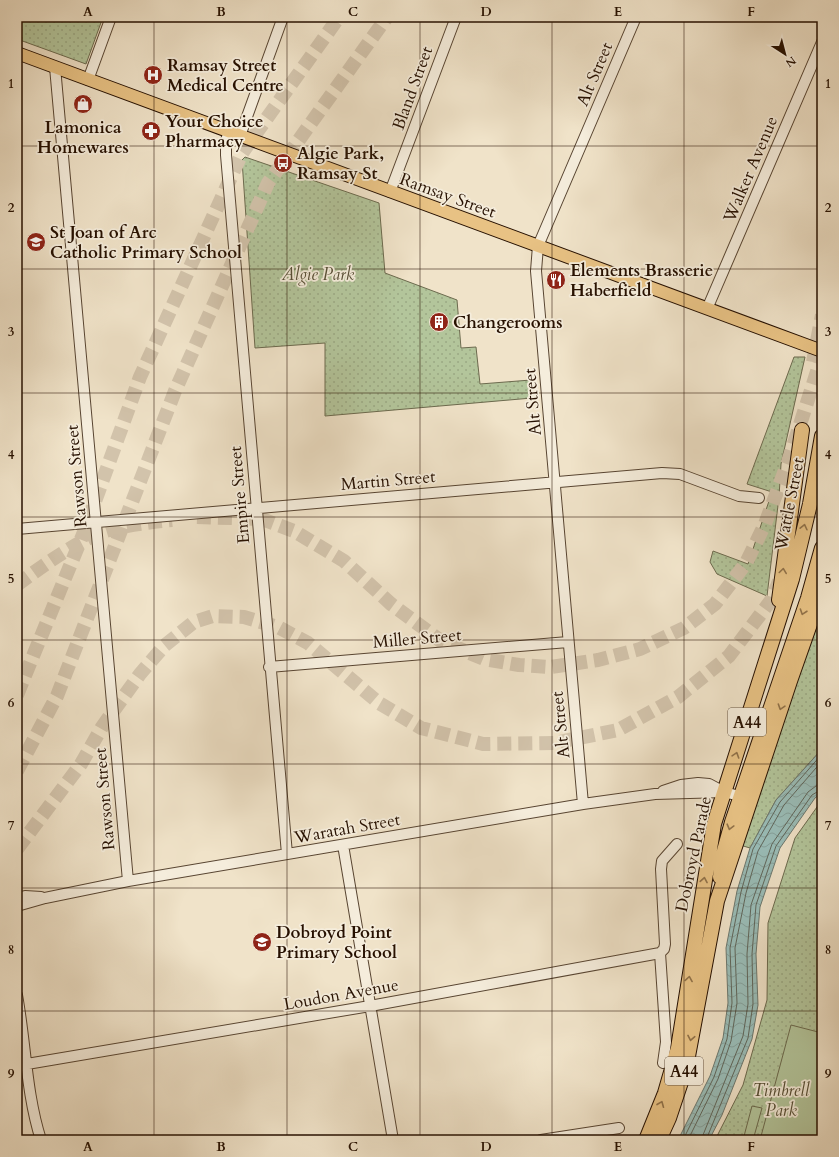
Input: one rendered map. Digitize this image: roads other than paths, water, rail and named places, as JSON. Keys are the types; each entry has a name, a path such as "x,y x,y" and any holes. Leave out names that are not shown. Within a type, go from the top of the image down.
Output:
{"highway":[{"path":"770,651 802,430"},
{"name":"Wattle Street","path":"792,579 810,504 822,436"},
{"path":"745,798 808,598 822,548"},
{"name":"Dobroyd Parade","path":"646,1140 665,1093 678,1048 714,824 792,579"},
{"name":"Dobroyd Parade","path":"659,1140 669,1118 686,1067 717,901 745,798 822,590"}],"main road":[{"name":"Ramsay Street","path":"17,53 822,351"}],"street":[{"path":"88,80 111,17"},
{"name":"Empire Street","path":"283,17 234,134 226,140 226,155 269,667 287,854"},
{"name":"Bland Street","path":"390,192 456,17"},
{"name":"Alt Street","path":"583,804 536,271 538,246 636,17"},
{"name":"Walker Avenue","path":"707,309 822,42"},
{"name":"Rawson Street","path":"55,67 128,881"},
{"name":"Martin Street","path":"17,528 662,473 680,474 739,496 759,498"},
{"name":"Miller Street","path":"269,667 568,642"},
{"name":"Waratah Street","path":"17,906 45,898 128,881 583,804 655,794 693,782 709,784 724,792 745,798"},
{"name":"Dobroyd Parade","path":"663,1063 666,1042 660,953 664,949 665,944 661,869 662,861 677,844"},
{"path":"343,845 393,1140"},
{"name":"Waratah Street","path":"17,898 25,896 45,898"},
{"name":"Loudon Avenue","path":"27,1064 370,1006 660,953"},
{"path":"17,995 27,1064 31,1106 41,1140"},
{"path":"541,1140 619,1128"}],"water":[{"path":"822,749 822,792 815,798 780,848 760,907 756,954 758,1005 752,1039 722,1115 709,1140 678,1140 710,1076 723,1038 728,1003 726,948 737,891 750,848 776,800"}],"tunnel":[{"path":"17,695 84,532 140,377 242,153 339,17"},
{"path":"17,771 57,696 175,391 268,183 387,17"},
{"path":"813,362 822,315"},
{"path":"197,517 262,519 294,531 344,561 391,604 441,641 484,659 519,665 551,667 598,660 640,649 684,628 715,604 746,563 765,524 788,462 822,356"},
{"path":"17,585 67,550 100,533 125,526 172,520"},
{"path":"17,849 81,764 102,727 140,674 164,646 194,622 213,616 244,617 278,627 308,643 379,703 421,728 483,744 554,743 618,730 678,697 729,656 772,599 779,581"}],"place":[{"name":"Ramsay Street Medical Centre","path":"153,75"},
{"name":"Lamonica Homewares","path":"83,104"},
{"name":"Your Choice Pharmacy","path":"151,131"},
{"name":"Algie Park, Ramsay St","path":"283,163"},
{"name":"St Joan of Arc Catholic Primary School","path":"36,242"},
{"name":"Elements Brasserie Haberfield","path":"556,280"},
{"name":"Changerooms","path":"439,322"},
{"name":"Dobroyd Point Primary School","path":"262,942"}],"park label":[{"name":"Algie Park","path":"318,274"},
{"name":"Timbrell Park","path":"781,1100"}]}
